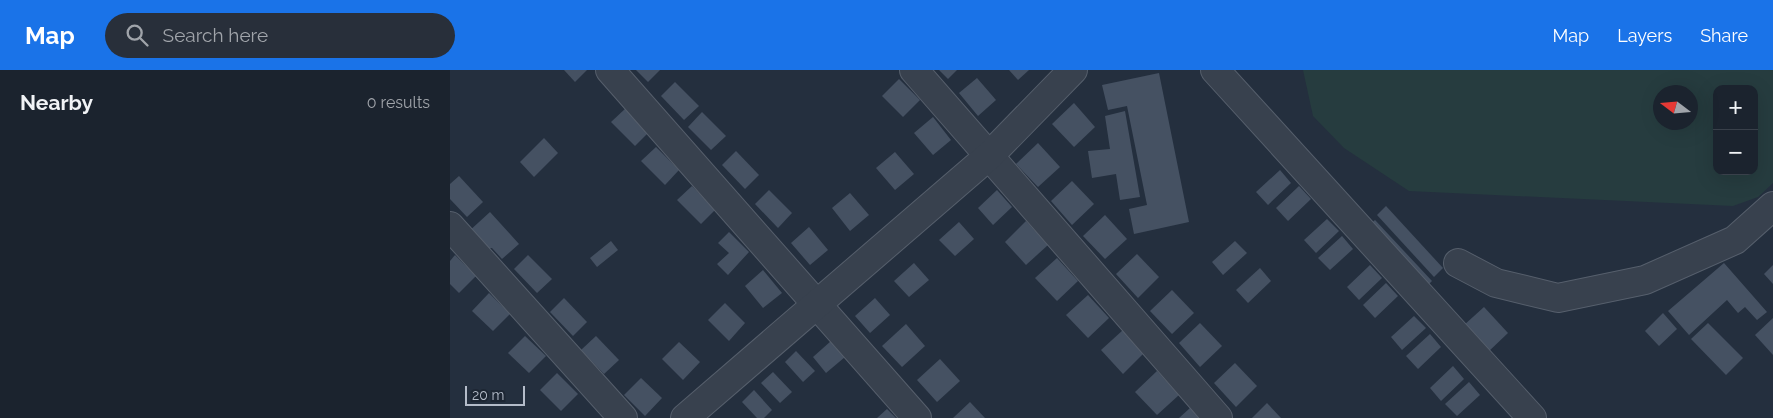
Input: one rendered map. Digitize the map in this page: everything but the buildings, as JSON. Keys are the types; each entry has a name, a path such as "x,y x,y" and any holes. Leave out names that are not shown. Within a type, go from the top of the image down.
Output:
{"street":[{"path":"610,70 917,418"},
{"path":"914,70 1218,418"},
{"path":"685,418 990,155 1073,70"},
{"path":"1215,70 1532,418"},
{"path":"1458,263 1496,283 1558,298 1645,280 1735,240 1773,206"},
{"path":"450,226 623,418"}],"green space":[{"path":"1303,70 1773,70 1773,183 1758,197 1733,206 1409,191 1344,148 1313,116"}]}
